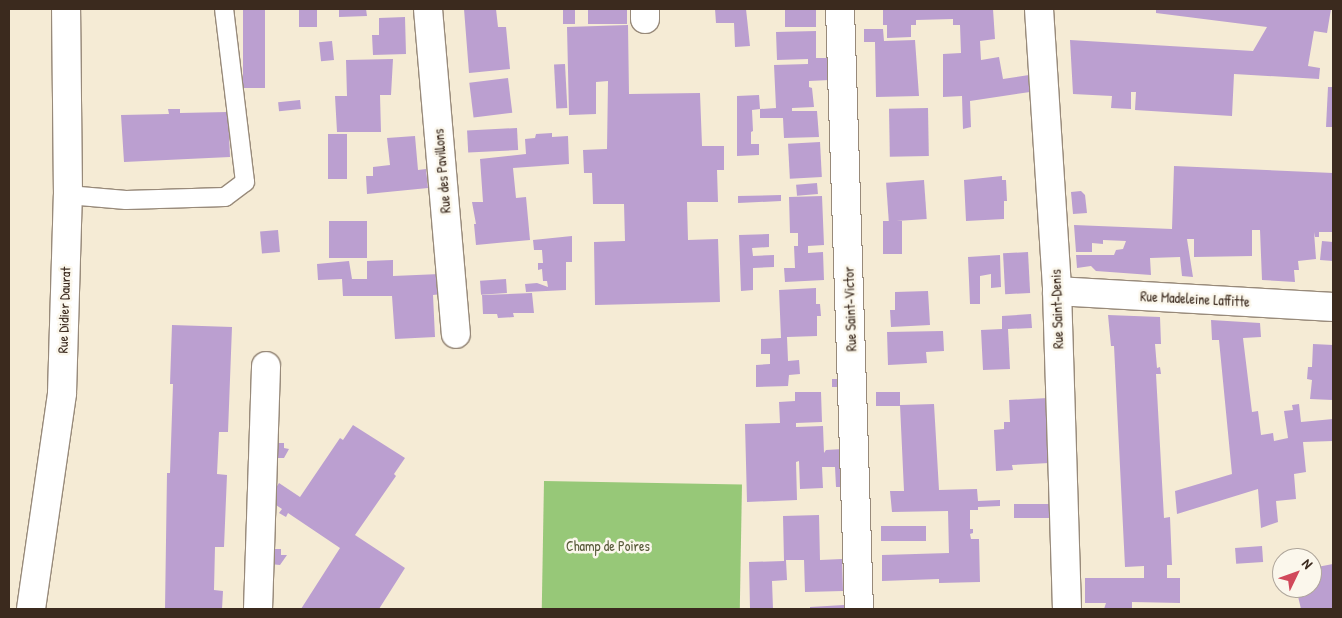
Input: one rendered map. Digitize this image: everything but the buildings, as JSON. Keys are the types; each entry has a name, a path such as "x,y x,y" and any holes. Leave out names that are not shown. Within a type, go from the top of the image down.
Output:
{"street":[{"name":"Rue Didier Daurat","path":"31,609 62,393 68,195 66,9"},
{"name":"Rue des Pavillons","path":"428,9 456,334"},
{"name":"Rue Saint-Victor","path":"840,9 859,609"},
{"name":"Rue Saint-Denis","path":"1039,9 1057,291 1067,609"},
{"name":"Rue Madeleine Laffitte","path":"1057,291 1333,307"},
{"path":"258,609 266,366"}],"lane":[{"path":"68,195 126,200 225,197 245,182 224,9"}],"green space":[{"name":"Champ de Poires","path":"544,481 742,484 740,609 542,609"}]}
